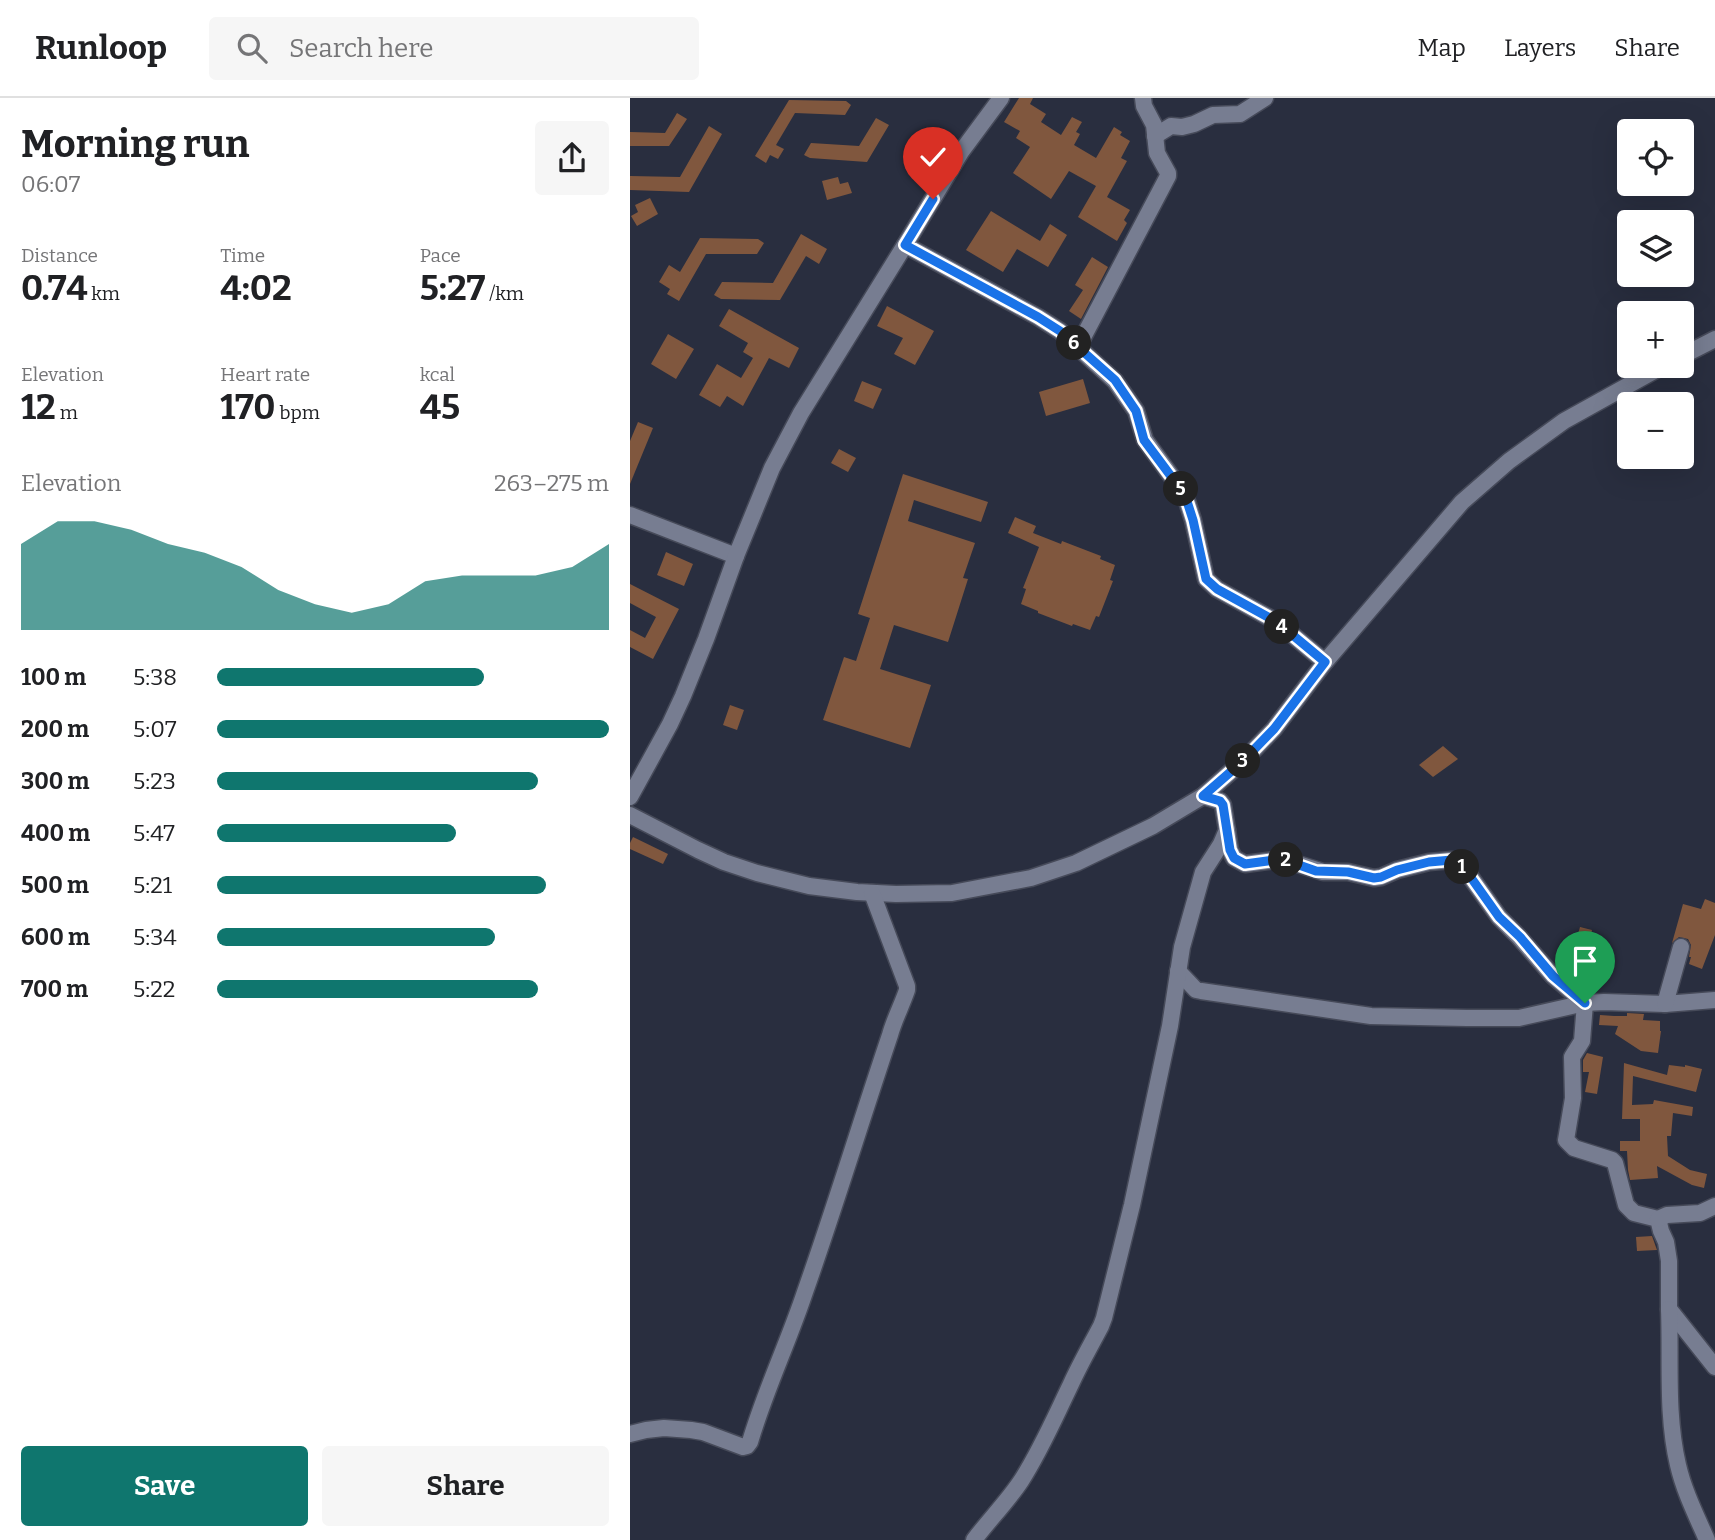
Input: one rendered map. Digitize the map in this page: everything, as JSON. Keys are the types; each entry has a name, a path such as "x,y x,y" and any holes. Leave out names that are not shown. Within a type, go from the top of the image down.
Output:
{"street":[{"path":"630,797 683,696 772,468 801,412 961,152 1001,98"},
{"path":"1078,346 1167,179 1168,173 1157,153 1154,125 1143,98"},
{"path":"1155,136 1171,126 1182,127 1213,116 1240,114 1265,98"},
{"path":"905,245 1060,331 1115,380 1136,411 1144,440 1185,495 1204,573 1210,583 1277,622 1325,662"},
{"path":"1694,350 1715,340"},
{"path":"630,814 698,850 757,873 809,886 872,893 952,893 1031,878 1076,863 1153,827 1203,796 1274,729 1325,662 1445,520 1482,483 1564,421 1641,378"},
{"path":"630,515 736,556"},
{"path":"1203,796 1220,801 1223,805 1230,850 1234,858 1245,864 1282,859 1316,871 1348,872 1374,878 1429,862 1455,861 1467,872 1499,917 1553,976 1585,1003"},
{"path":"974,1540 1022,1480 1101,1326 1132,1205 1170,1026 1182,947 1199,883 1209,861 1222,844 1227,830"},
{"path":"630,1434 664,1428 703,1432 743,1447 750,1442 761,1404 805,1293 890,1033 907,990 872,893"},
{"path":"1665,1004 1681,947"},
{"path":"1178,971 1196,990 1371,1016 1515,1018 1585,1003 1665,1004 1715,1000"},
{"path":"1585,1003 1583,1037 1572,1056 1573,1098 1566,1140 1574,1148 1615,1163 1626,1205 1634,1213 1658,1219 1700,1213 1715,1206"},
{"path":"1658,1219 1669,1261 1670,1416 1677,1463 1707,1540"},
{"path":"1669,1309 1715,1367"}],"building":[{"path":"1019,98 1033,98 1030,104 1046,114 1041,122 1061,135 1072,117 1082,122 1076,132 1080,134 1074,145 1096,158 1114,127 1130,141 1121,158 1127,161 1107,197 1130,210 1124,220 1127,223 1117,241 1078,217 1096,186 1069,171 1051,199 1013,173 1030,147 1016,138 1020,131 1004,122"},
{"path":"789,100 846,101 851,105 845,115 795,113 776,145 784,149 778,159 770,155 766,163 755,156"},
{"path":"677,113 687,119 669,146 630,146 630,132 665,133"},
{"path":"876,118 889,125 867,162 810,158 804,155 811,143 859,146"},
{"path":"709,126 722,134 689,192 630,190 630,176 680,177"},
{"path":"838,177 840,184 848,182 852,193 827,200 822,181"},
{"path":"650,198 658,214 637,226 631,216 638,212 635,205"},
{"path":"991,211 1040,241 1050,224 1067,235 1048,267 1017,249 1003,272 966,250"},
{"path":"801,234 827,249 819,264 806,256 780,300 721,299 714,295 722,282 773,283"},
{"path":"700,238 758,239 764,243 757,254 706,254 679,301 667,294 670,289 659,282 669,265 680,272"},
{"path":"1092,257 1108,267 1081,319 1069,311 1083,290 1075,285"},
{"path":"887,306 934,331 915,365 894,354 903,338 877,326"},
{"path":"729,309 799,348 789,368 769,358 743,406 727,396 720,407 699,395 717,364 741,378 753,358 743,352 748,343 719,326"},
{"path":"668,334 694,349 676,379 651,364"},
{"path":"1083,379 1090,403 1046,416 1039,392"},
{"path":"862,381 882,389 873,409 854,401"},
{"path":"638,422 653,428 630,484 630,441"},
{"path":"839,449 856,458 848,472 831,463"},
{"path":"903,474 988,502 981,522 914,500 908,521 975,543 963,578 968,579 948,642 894,625 880,669 931,685 910,748 823,720 844,657 856,661 870,618 858,614"},
{"path":"1015,517 1036,526 1033,533 1101,556 1100,559 1115,565 1110,580 1113,581 1099,617 1096,616 1090,630 1073,624 1072,626 1021,604 1026,589 1023,588 1039,547 1008,533"},
{"path":"666,552 693,564 684,586 657,575"},
{"path":"630,584 679,609 653,659 630,647 630,630 645,638 656,617 630,603"},
{"path":"730,705 744,710 737,730 723,725"},
{"path":"1443,746 1458,759 1433,777 1419,765"},
{"path":"633,837 668,854 663,864 630,849"},
{"path":"1705,899 1715,903 1715,935 1702,969 1689,964 1691,945 1688,939 1679,937 1672,943 1683,904 1701,909"},
{"path":"1580,927 1592,930 1587,965 1575,965 1575,946"},
{"path":"1627,1013 1644,1014 1643,1020 1660,1021 1658,1053 1641,1051 1615,1034 1618,1026 1599,1025 1600,1015 1627,1016"},
{"path":"1587,1053 1603,1057 1597,1094 1585,1092 1589,1072 1583,1072 1583,1060"},
{"path":"1624,1063 1667,1075 1669,1065 1702,1069 1696,1092 1633,1076 1632,1105 1653,1104 1654,1100 1693,1107 1692,1116 1673,1113 1671,1136 1667,1136 1668,1156 1690,1170 1707,1174 1704,1188 1692,1185 1657,1166 1658,1178 1630,1180 1627,1151 1620,1151 1620,1141 1640,1141 1640,1119 1622,1119"},
{"path":"1652,1236 1657,1250 1637,1251 1636,1237"}],"route":[{"path":"933,199 905,245 1060,331 1115,380 1136,411 1144,440 1185,495 1206,579 1217,589 1277,622 1325,662 1274,729 1203,796 1220,801 1223,805 1230,850 1234,858 1249,864 1282,859 1316,871 1348,872 1374,878 1429,862 1455,861 1467,872 1499,917 1553,976 1585,1003"}]}
